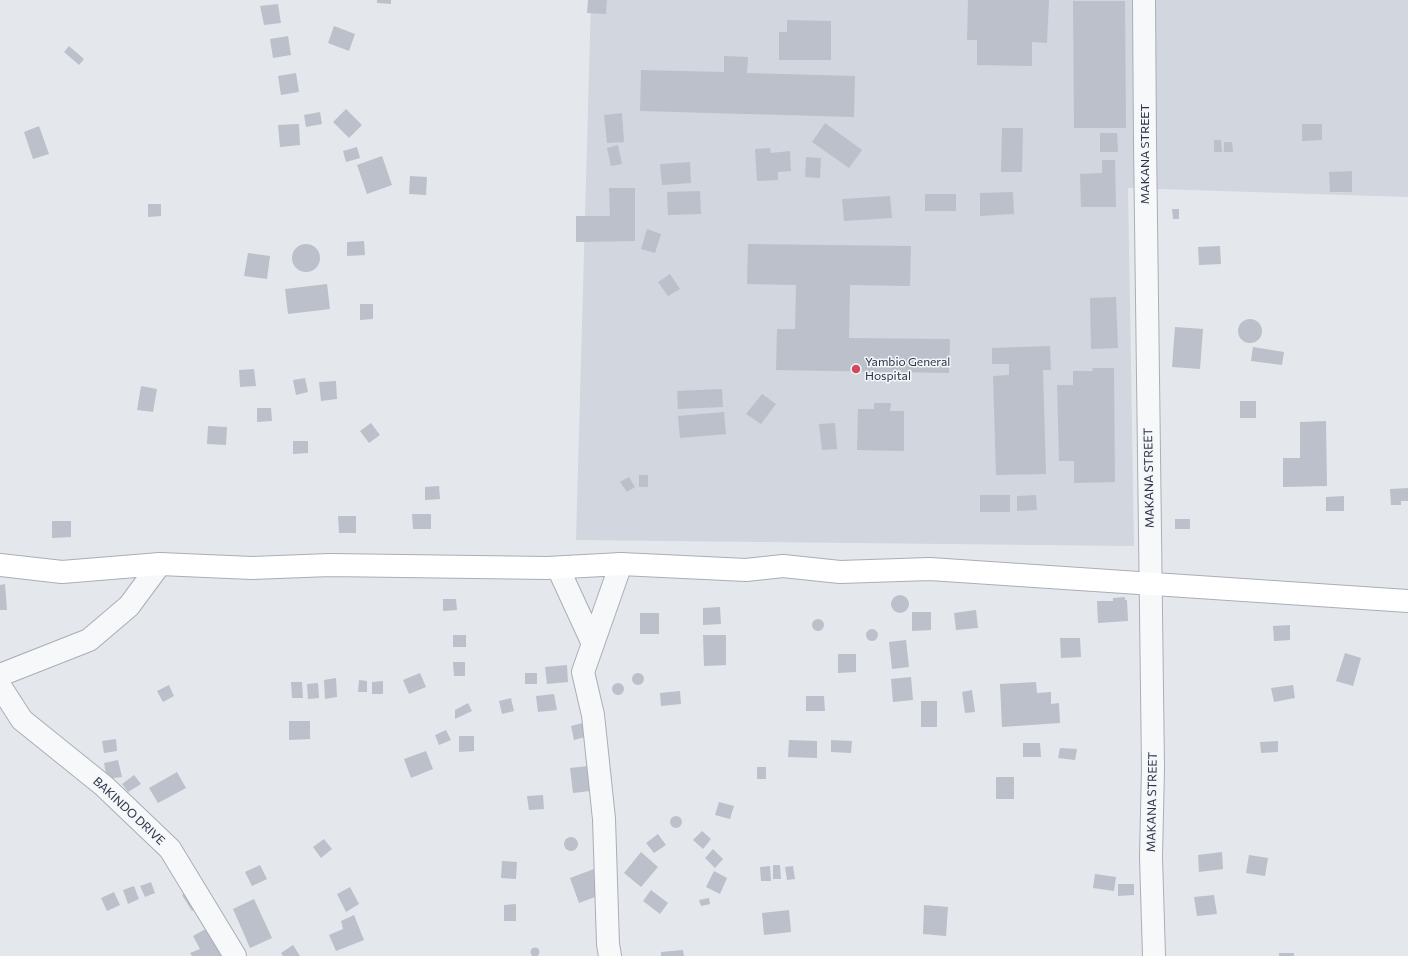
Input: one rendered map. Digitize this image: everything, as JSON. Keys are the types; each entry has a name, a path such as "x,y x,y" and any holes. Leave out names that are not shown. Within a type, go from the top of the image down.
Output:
{"street":[{"name":"MAKANA STREET","path":"1144,0 1153,768 1151,857 1154,956"},
{"path":"0,565 62,572 160,564 252,568 330,565 558,568 621,564 746,570 782,566 840,572 930,569 1408,601"},
{"path":"0,675 89,640 129,606 160,564"},
{"path":"610,956 604,819 593,715 584,672 621,564"},
{"path":"558,568 593,644"},
{"name":"BAKINDO DRIVE","path":"0,686 22,720 104,786 170,849 235,956"}],"shaded area":[{"name":"Yambio General Hospital","path":"591,0 1408,0 1408,197 1128,188 1134,546 576,540"}],"building":[{"path":"377,0 391,0 391,4 377,3"},
{"path":"588,0 607,0 606,14 587,13"},
{"path":"968,0 1049,0 1047,43 1032,42 1032,66 977,65 977,40 967,40"},
{"path":"1073,1 1125,1 1126,128 1074,128"},
{"path":"278,4 281,23 264,25 260,6"},
{"path":"787,20 831,21 831,60 779,60 779,32 787,32"},
{"path":"334,26 355,34 349,51 328,43"},
{"path":"288,36 291,55 273,58 270,39"},
{"path":"69,46 84,59 79,65 64,52"},
{"path":"724,56 748,57 747,73 855,76 854,117 640,111 641,70 724,72"},
{"path":"296,73 299,92 281,95 278,76"},
{"path":"346,109 362,125 349,138 333,122"},
{"path":"320,112 322,124 306,127 304,115"},
{"path":"622,113 624,142 607,143 604,115"},
{"path":"825,123 862,150 849,168 812,142"},
{"path":"299,124 300,145 280,147 278,125"},
{"path":"1302,124 1322,124 1322,140 1302,141"},
{"path":"39,126 49,154 33,159 24,132"},
{"path":"1002,128 1023,128 1022,172 1001,172"},
{"path":"1100,133 1117,133 1118,152 1100,152"},
{"path":"1214,140 1221,140 1222,152 1214,152"},
{"path":"1224,142 1232,142 1233,152 1224,152"},
{"path":"618,145 622,164 611,166 607,148"},
{"path":"357,147 360,158 346,162 343,151"},
{"path":"770,148 771,153 790,151 791,171 778,172 778,180 757,181 755,149"},
{"path":"382,156 392,185 367,194 357,165"},
{"path":"806,157 821,158 820,178 805,177"},
{"path":"1102,160 1115,160 1116,207 1081,207 1080,174 1102,173"},
{"path":"690,162 691,183 662,185 660,164"},
{"path":"1352,171 1352,192 1330,192 1329,172"},
{"path":"410,176 427,177 426,195 409,194"},
{"path":"609,188 635,188 635,241 576,242 576,216 610,216"},
{"path":"700,191 701,214 668,215 667,192"},
{"path":"1013,192 1014,214 980,216 980,193"},
{"path":"925,194 956,194 956,211 925,211"},
{"path":"890,196 892,218 844,221 842,199"},
{"path":"148,204 161,204 161,216 148,217"},
{"path":"1172,209 1179,209 1179,219 1173,219"},
{"path":"647,229 661,234 655,253 641,249"},
{"path":"364,241 365,255 347,256 347,242"},
{"path":"306,244 316,248 320,258 316,268 306,272 296,268 292,258 296,248"},
{"path":"748,244 911,246 910,286 850,285 849,338 950,339 949,373 776,370 777,329 795,329 796,285 747,284"},
{"path":"1220,246 1221,264 1199,265 1198,247"},
{"path":"248,253 270,256 267,279 244,276"},
{"path":"670,274 680,289 668,296 658,282"},
{"path":"327,284 330,309 288,314 285,289"},
{"path":"1116,297 1118,348 1091,349 1090,298"},
{"path":"360,304 373,304 373,319 360,320"},
{"path":"1250,319 1255,320 1261,326 1261,336 1255,342 1250,343 1245,342 1239,336 1238,331 1239,326 1245,320"},
{"path":"1175,327 1203,329 1200,369 1172,367"},
{"path":"1050,346 1051,370 1043,370 1046,474 996,475 993,376 1009,375 1009,364 992,364 992,348"},
{"path":"1253,347 1284,352 1282,365 1251,361"},
{"path":"1092,368 1114,368 1115,482 1074,483 1074,461 1059,461 1057,385 1073,385 1073,371 1093,371"},
{"path":"254,369 256,386 240,387 239,370"},
{"path":"305,378 308,392 296,395 293,380"},
{"path":"336,381 337,399 321,401 319,382"},
{"path":"141,386 157,389 153,412 137,410"},
{"path":"722,389 723,407 678,409 677,391"},
{"path":"762,394 776,404 761,424 746,414"},
{"path":"1240,401 1256,401 1256,418 1240,418"},
{"path":"874,403 891,403 890,411 904,411 904,451 857,450 858,409 874,409"},
{"path":"257,408 271,408 272,421 257,422"},
{"path":"724,412 726,434 680,438 678,416"},
{"path":"1326,421 1327,486 1283,487 1283,458 1300,458 1300,422"},
{"path":"371,423 380,435 369,443 360,431"},
{"path":"835,423 837,449 822,450 819,424"},
{"path":"208,426 227,427 226,445 207,444"},
{"path":"293,441 308,441 308,453 293,454"},
{"path":"639,475 648,475 648,487 639,487"},
{"path":"629,477 635,487 627,492 620,482"},
{"path":"439,486 440,499 425,500 425,487"},
{"path":"1408,488 1408,501 1401,501 1401,505 1391,505 1390,489"},
{"path":"980,495 1010,495 1010,512 980,512"},
{"path":"1036,495 1037,510 1017,511 1017,496"},
{"path":"1344,496 1344,511 1326,511 1326,497"},
{"path":"412,514 431,514 431,529 413,529"},
{"path":"338,516 356,516 356,533 339,533"},
{"path":"1175,519 1190,519 1190,529 1175,529"},
{"path":"52,521 71,521 71,537 52,538"},
{"path":"5,584 7,610 0,610 0,585"},
{"path":"900,595 906,598 909,604 906,610 900,613 894,610 891,604 894,598"},
{"path":"1125,597 1125,600 1127,600 1128,621 1098,623 1097,601 1113,601 1113,598"},
{"path":"443,599 456,599 457,610 443,611"},
{"path":"720,607 721,624 703,625 703,608"},
{"path":"976,610 978,628 956,630 954,613"},
{"path":"912,612 931,612 931,630 912,631"},
{"path":"640,613 659,613 659,634 640,634"},
{"path":"816,619 820,619 824,625 820,631 816,631 812,627 812,623"},
{"path":"1290,625 1290,640 1274,641 1273,626"},
{"path":"870,629 874,629 878,635 874,641 870,641 866,637 866,633"},
{"path":"453,635 466,635 466,647 453,647"},
{"path":"703,635 726,635 726,665 704,666"},
{"path":"1060,638 1080,638 1081,657 1061,658"},
{"path":"906,640 909,667 892,669 889,642"},
{"path":"1345,653 1361,658 1353,686 1336,681"},
{"path":"838,654 856,654 856,672 838,673"},
{"path":"453,662 465,662 465,676 454,676"},
{"path":"567,665 568,682 547,684 545,667"},
{"path":"420,673 426,687 409,694 403,680"},
{"path":"525,673 537,673 537,684 525,684"},
{"path":"638,673 642,675 644,679 642,683 638,685 634,683 632,679 634,675"},
{"path":"911,677 913,700 893,702 891,679"},
{"path":"336,678 337,697 325,699 324,680"},
{"path":"359,680 367,681 367,692 358,692"},
{"path":"383,681 383,694 372,694 372,682"},
{"path":"291,682 302,682 303,698 292,698"},
{"path":"1036,682 1037,693 1051,692 1051,704 1059,703 1060,723 1002,727 1000,684"},
{"path":"318,683 319,698 308,699 307,684"},
{"path":"618,683 622,685 624,689 622,693 618,695 614,693 612,689 614,685"},
{"path":"169,685 174,696 163,702 157,691"},
{"path":"1293,685 1295,698 1274,702 1271,688"},
{"path":"972,690 975,712 965,713 962,692"},
{"path":"680,691 681,704 661,706 660,693"},
{"path":"554,694 557,710 538,712 536,696"},
{"path":"806,696 824,696 825,711 806,711"},
{"path":"511,698 514,711 502,714 499,701"},
{"path":"921,701 937,701 937,727 921,727"},
{"path":"468,703 472,711 455,719 455,710"},
{"path":"289,721 310,721 310,739 289,740"},
{"path":"586,722 589,736 574,740 571,726"},
{"path":"446,730 451,740 439,745 435,735"},
{"path":"459,736 474,736 474,751 459,752"},
{"path":"116,739 117,751 104,753 102,741"},
{"path":"789,740 817,741 817,758 788,757"},
{"path":"831,740 852,741 851,753 831,752"},
{"path":"1278,741 1278,752 1261,753 1260,742"},
{"path":"1023,743 1040,743 1041,757 1023,757"},
{"path":"1060,748 1077,749 1075,760 1058,758"},
{"path":"426,751 433,769 411,778 404,759"},
{"path":"118,760 122,777 107,779 104,763"},
{"path":"588,766 590,791 573,793 570,768"},
{"path":"757,767 766,767 766,779 757,779"},
{"path":"177,772 186,788 158,803 149,788"},
{"path":"134,775 141,784 128,792 122,784"},
{"path":"996,777 1014,777 1014,799 996,799"},
{"path":"543,795 544,809 529,810 527,796"},
{"path":"719,802 734,806 730,819 715,815"},
{"path":"676,816 680,818 682,822 680,826 676,828 672,826 670,822 672,818"},
{"path":"702,831 711,839 703,849 693,840"},
{"path":"658,834 666,845 654,853 646,843"},
{"path":"568,837 574,837 578,841 578,847 574,851 568,851 564,847 564,841"},
{"path":"324,839 332,849 321,858 313,847"},
{"path":"713,849 723,859 715,868 705,858"},
{"path":"641,852 658,867 641,887 624,873"},
{"path":"1222,852 1223,869 1199,872 1198,855"},
{"path":"1249,855 1268,858 1265,876 1246,873"},
{"path":"502,861 517,862 516,879 501,878"},
{"path":"260,865 267,879 252,886 245,872"},
{"path":"773,865 780,865 781,879 773,879"},
{"path":"770,866 771,881 761,881 760,867"},
{"path":"793,866 795,879 787,880 785,867"},
{"path":"594,869 603,894 579,903 570,878"},
{"path":"714,871 727,878 720,894 706,887"},
{"path":"1095,874 1116,877 1114,891 1093,888"},
{"path":"151,882 155,893 145,897 140,886"},
{"path":"1118,884 1134,884 1134,895 1118,896"},
{"path":"134,886 139,899 128,904 123,890"},
{"path":"350,887 359,904 346,912 337,894"},
{"path":"189,890 200,906 192,911 182,895"},
{"path":"651,890 668,903 660,914 643,901"},
{"path":"114,892 120,905 107,911 101,898"},
{"path":"1214,895 1217,914 1197,916 1194,897"},
{"path":"709,898 710,904 701,906 699,900"},
{"path":"254,899 272,938 250,948 233,909"},
{"path":"516,904 516,921 504,921 504,905"},
{"path":"924,905 948,907 946,936 923,934"},
{"path":"789,910 791,932 764,935 762,913"},
{"path":"354,915 364,940 336,951 329,935 343,929 341,921"},
{"path":"209,927 225,956 192,956 190,953 200,949 193,936"},
{"path":"293,945 300,956 283,956 281,953"},
{"path":"533,948 537,948 539,952 537,956 533,956 531,954 531,950"},
{"path":"683,950 684,956 661,956 661,952"},
{"path":"1279,953 1294,953 1294,956 1279,956"}],"place":[{"name":"Yambio General Hospital","path":"856,369"}]}
